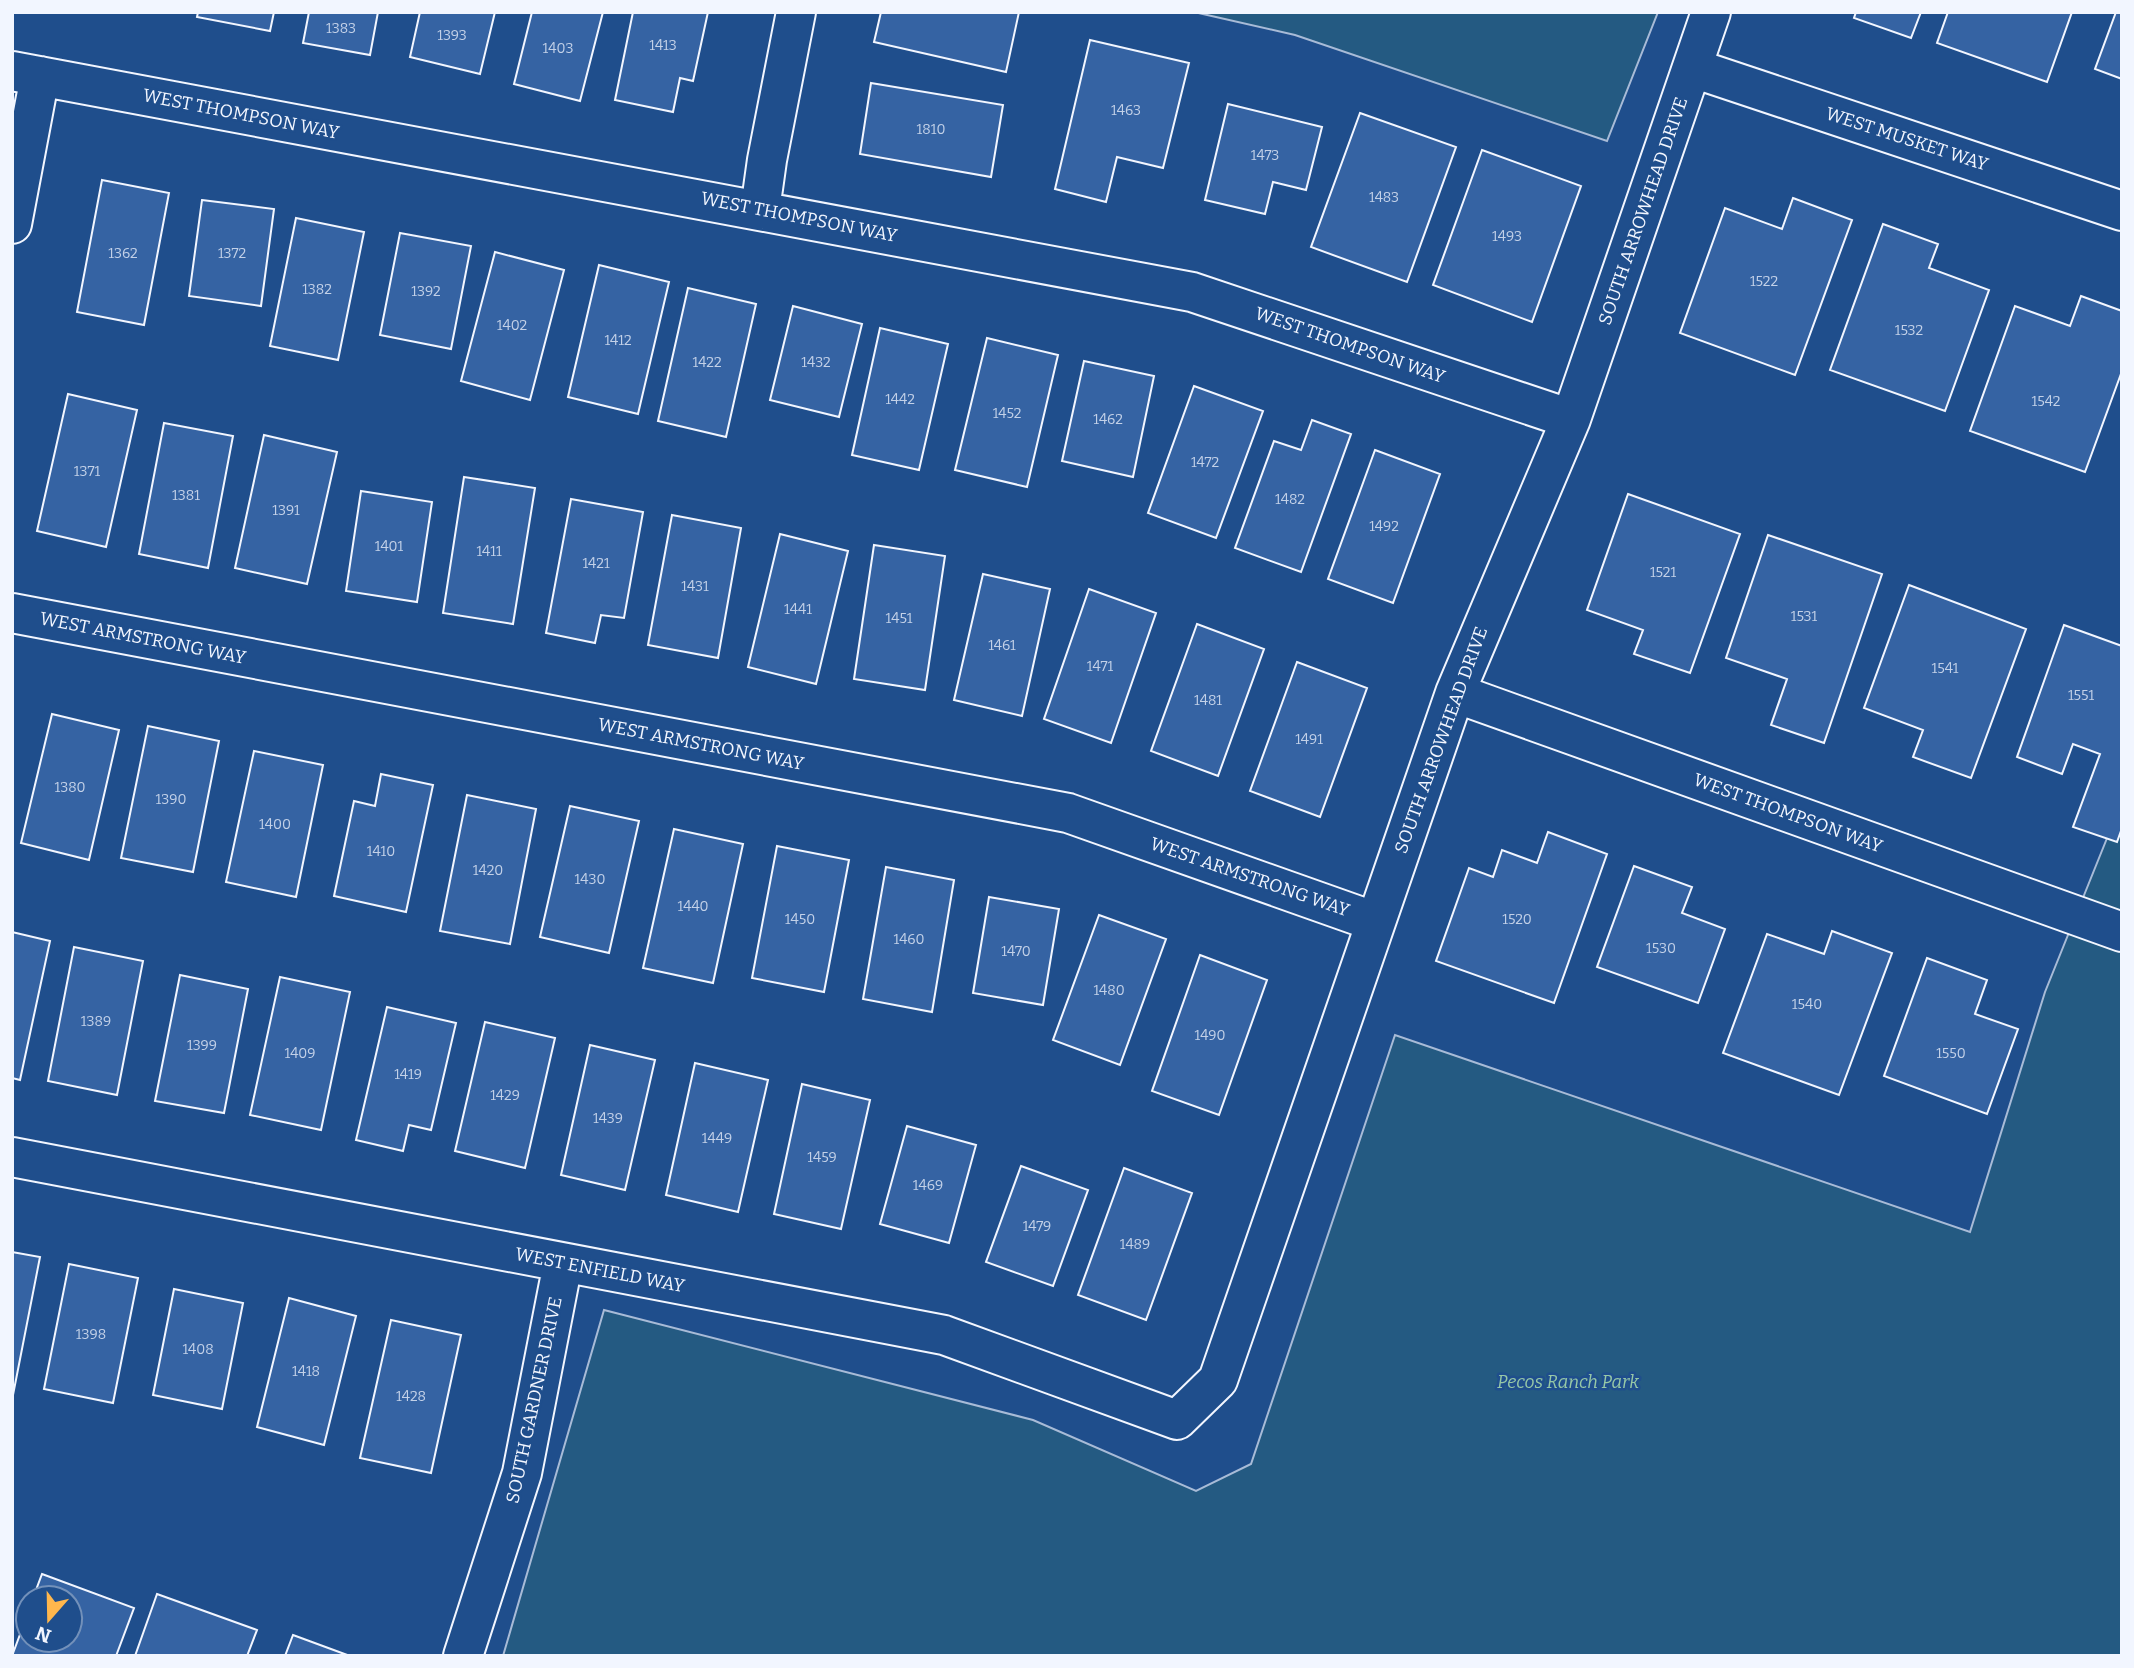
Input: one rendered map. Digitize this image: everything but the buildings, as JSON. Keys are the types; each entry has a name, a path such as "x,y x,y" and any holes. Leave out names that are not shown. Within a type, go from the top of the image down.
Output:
{"street":[{"path":"760,210 796,12"},
{"name":"SOUTH ARROWHEAD DRIVE","path":"1177,1420 1219,1380 1455,693 1571,419 1712,12"},
{"name":"WEST MUSKET WAY","path":"1693,68 2122,211"},
{"path":"12,224 26,74"},
{"name":"WEST THOMPSON WAY","path":"26,74 1192,292 1571,419"},
{"name":"WEST ARMSTRONG WAY","path":"12,613 1068,813 1376,922"},
{"name":"WEST THOMPSON WAY","path":"1455,693 2122,932"},
{"name":"WEST ENFIELD WAY","path":"12,1157 944,1335 1177,1420"},
{"name":"SOUTH GARDNER DRIVE","path":"463,1656 522,1473 563,1263"}],"green space":[{"path":"1194,12 1658,12 1607,141 1295,35"},
{"name":"Pecos Ranch Park","path":"2122,801 2122,1656 503,1656 604,1310 1033,1420 1196,1491 1251,1464 1395,1035 1970,1232 2045,992"}]}
